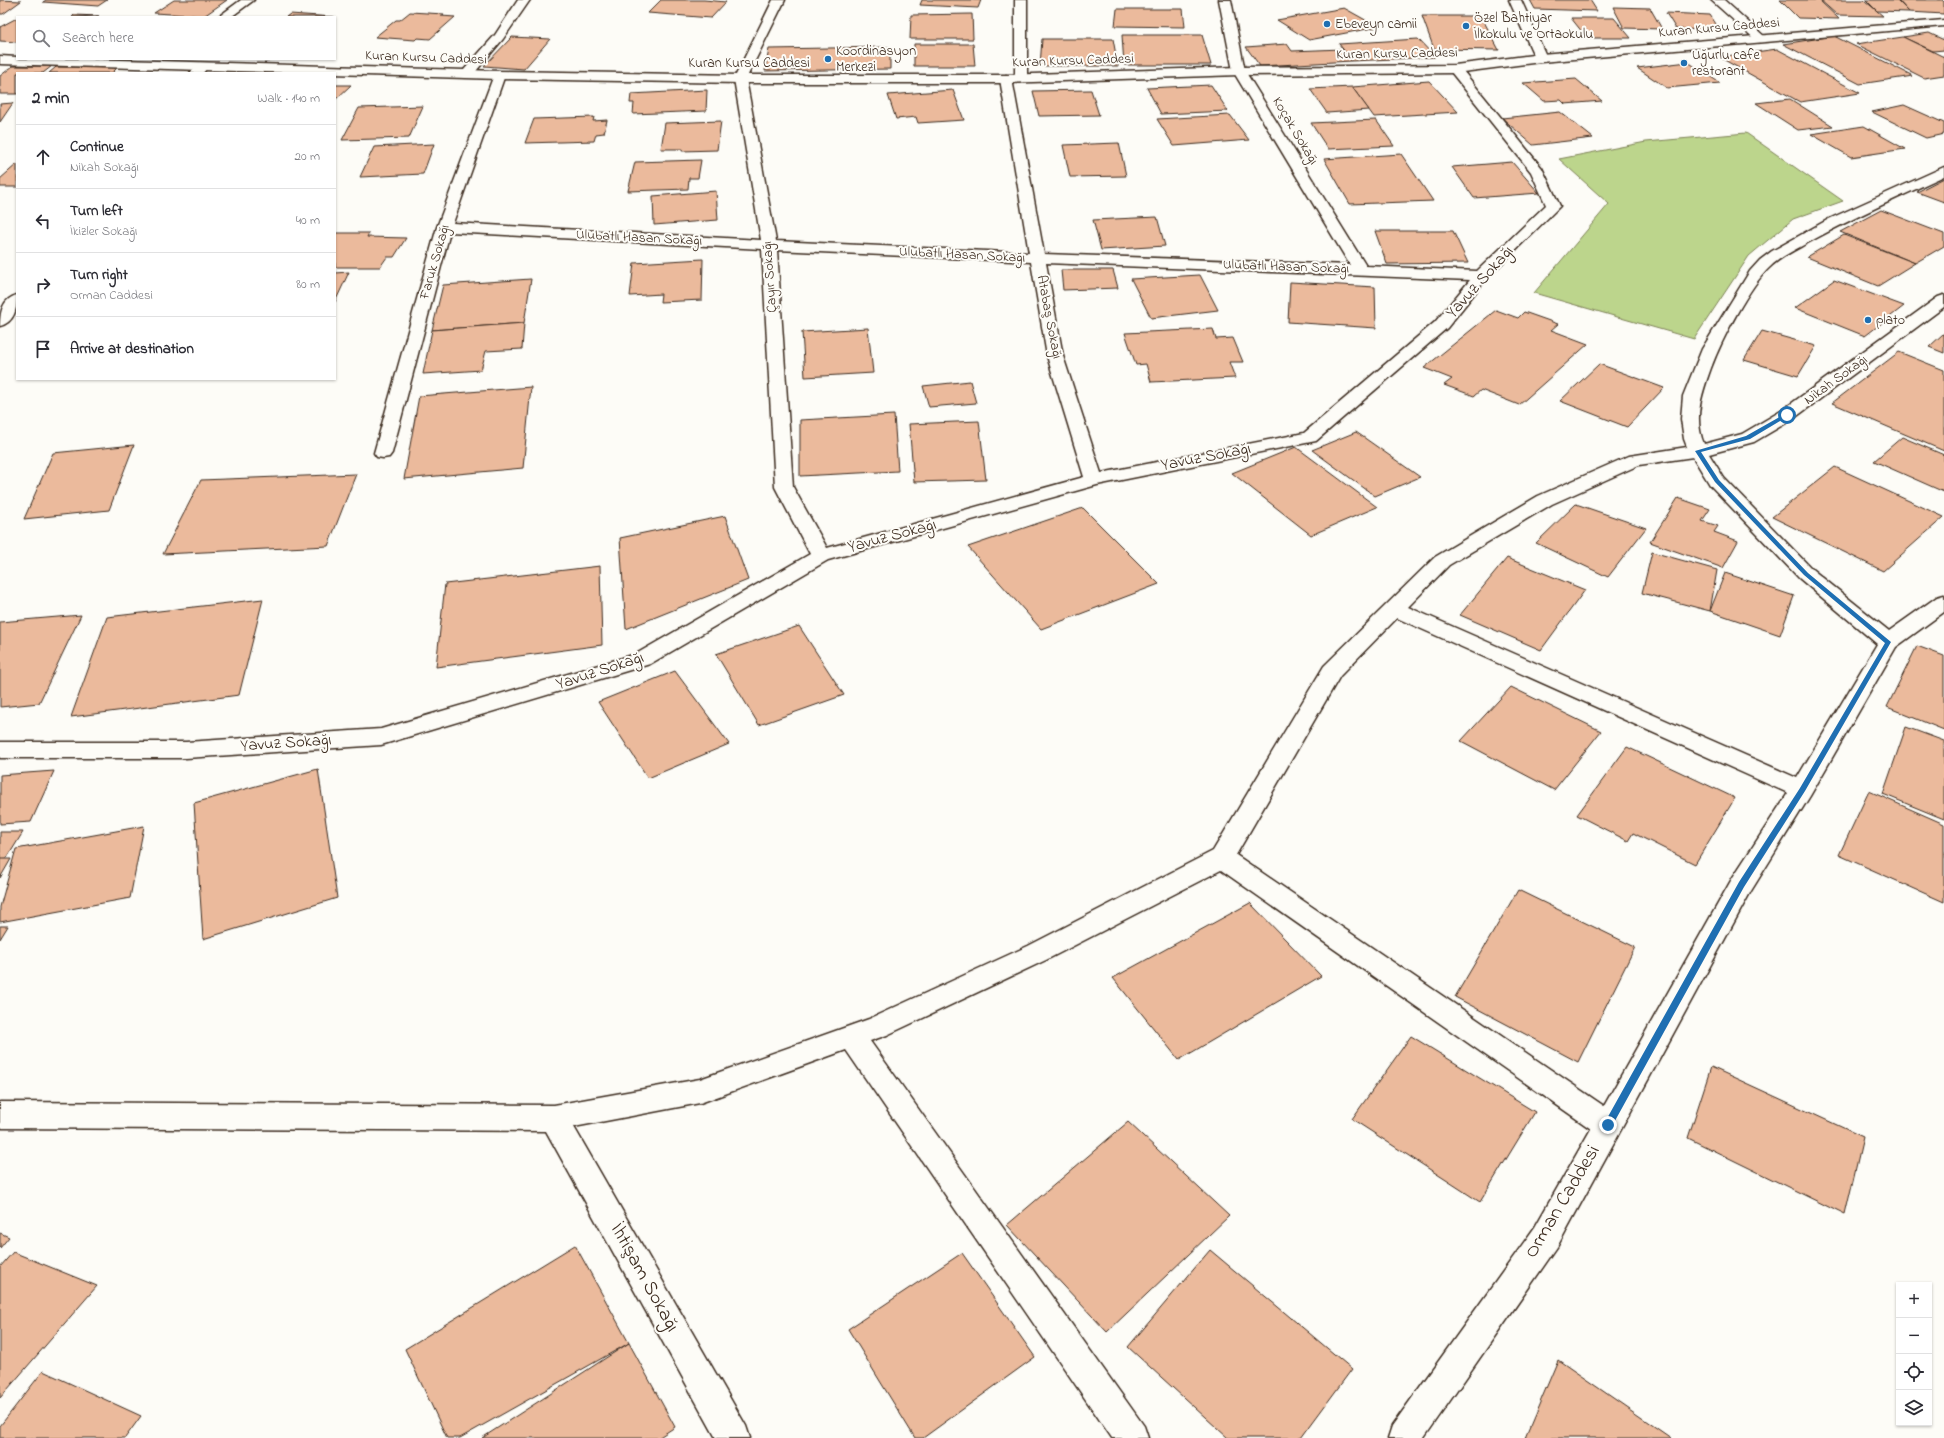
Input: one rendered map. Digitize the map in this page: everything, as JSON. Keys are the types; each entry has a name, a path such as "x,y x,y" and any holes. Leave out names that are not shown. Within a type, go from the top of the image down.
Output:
{"street":[{"path":"225,16 248,0"},
{"path":"467,74 499,37 524,0"},
{"path":"740,79 779,0"},
{"name":"Atabaş Sokağı","path":"1021,0 1013,78 1037,258 1055,356 1094,480"},
{"name":"Koçak Sokağı","path":"1225,0 1239,71 1360,269"},
{"path":"1515,0 1541,58"},
{"path":"1717,0 1761,39"},
{"name":"Kuran Kursu Caddesi","path":"336,72 740,79 1013,78 1239,71 1456,69 1541,58 1944,23"},
{"name":"Kuran Kursu Caddesi","path":"0,60 162,62 198,70 332,72"},
{"name":"Yavuz Sokağı","path":"0,750 186,750 381,737 643,659 821,556 1094,480 1310,436 1441,326 1481,276 1553,206 1537,170 1456,69"},
{"name":"Faruk Sokağı","path":"383,454 444,226 499,76"},
{"name":"Çayır Sokağı","path":"740,79 769,246 784,487 821,556"},
{"path":"1888,642 1806,574 1717,481 1698,451 1693,439 1690,419 1692,396 1710,349 1755,274 1777,254 1834,222 1944,171"},
{"name":"Ulubatlı Hasan Sokağı","path":"444,226 769,246 1037,258 1360,269 1481,276"},
{"name":"Nikah Sokağı","path":"1222,858 1332,671 1442,561 1545,500 1635,460 1698,451 1748,438 1787,415 1944,300"},
{"path":"0,321 16,301"},
{"name":"Orman Caddesi","path":"1404,1438 1546,1237 1742,884 1802,790 1888,642 1944,602"},
{"path":"1394,609 1802,790"},
{"path":"0,1115 554,1118 700,1091 878,1027 1037,953 1222,858 1608,1125"},
{"path":"852,1037 1132,1438"},
{"name":"İhtişam Sokağı","path":"554,1118 734,1438"}],"green space":[{"path":"1746,133 1843,201 1793,219 1749,256 1694,339 1534,293 1609,204 1559,159 1646,142"}],"building":[{"path":"0,0 21,1 3,14 0,14"},
{"path":"46,0 107,0 98,6 43,2"},
{"path":"174,0 227,0 204,16 154,13"},
{"path":"661,0 704,0 726,2 711,18 648,13"},
{"path":"922,0 981,0 978,8 920,5"},
{"path":"1530,0 1590,0 1597,11 1535,9"},
{"path":"1780,0 1819,0 1839,19 1798,18"},
{"path":"1820,0 1864,0 1883,16 1837,15"},
{"path":"1866,0 1897,0 1909,12 1877,11"},
{"path":"1898,0 1942,0 1944,2 1944,14 1909,12"},
{"path":"1613,7 1650,8 1662,29 1624,28"},
{"name":"Ebeveyn camii","path":"1344,8 1378,27 1309,40 1277,20"},
{"path":"1117,9 1183,9 1185,27 1115,26"},
{"path":"410,12 444,14 441,16 455,17 430,39 417,38 415,40 375,37 396,20 400,20"},
{"path":"1666,13 1710,15 1720,30 1676,29"},
{"path":"290,14 319,16 287,16"},
{"path":"972,14 973,39 910,39 911,15"},
{"path":"74,15 99,16 73,16"},
{"path":"1422,16 1481,16 1499,50 1434,49"},
{"path":"1571,18 1614,18 1631,38 1587,38"},
{"path":"16,19 16,42 0,41 0,27"},
{"path":"1929,33 1944,40 1944,50 1933,51 1903,37"},
{"path":"1122,35 1202,35 1211,65 1124,65"},
{"path":"1834,36 1913,76 1860,84 1783,44"},
{"path":"512,37 550,39 524,69 484,66"},
{"path":"1903,37 1944,57 1944,75 1924,78 1856,44"},
{"path":"1042,39 1113,39 1118,66 1040,66"},
{"path":"1418,39 1435,57 1352,61 1339,44"},
{"path":"914,44 973,44 975,66 914,66"},
{"path":"1287,44 1292,51 1342,49 1352,61 1260,66 1246,47"},
{"name":"Koordinasyon Merkezi","path":"890,47 890,69 765,71 769,49"},
{"path":"1777,49 1860,93 1800,102 1719,57"},
{"path":"1688,62 1720,83 1667,88 1637,68"},
{"path":"13,66 52,66 44,72 16,72 16,94 0,94 0,76"},
{"path":"56,67 118,67 113,72 50,72"},
{"path":"1576,79 1602,101 1565,104 1561,100 1544,101 1523,83"},
{"path":"1429,81 1458,112 1374,117 1352,87"},
{"path":"336,85 351,85 336,99"},
{"path":"1211,85 1228,111 1161,114 1147,88"},
{"path":"1352,87 1369,110 1327,113 1310,89"},
{"path":"707,90 706,111 633,114 634,103 630,103 631,94"},
{"path":"953,90 964,120 918,123 916,117 896,119 888,95"},
{"path":"1091,90 1099,115 1039,116 1033,91"},
{"path":"1790,99 1833,126 1798,130 1756,103"},
{"path":"13,103 0,122 0,104"},
{"path":"1904,105 1944,123 1944,134 1926,138 1872,112"},
{"path":"423,106 409,138 342,140 359,108"},
{"path":"1560,112 1593,138 1533,145 1502,118"},
{"path":"1230,115 1249,140 1174,146 1157,119"},
{"path":"594,117 593,121 607,120 604,133 596,134 594,141 525,143 534,119"},
{"path":"1376,120 1394,146 1328,149 1311,123"},
{"path":"721,121 717,150 682,151 682,149 661,149 665,123"},
{"path":"1864,126 1905,149 1851,157 1811,134"},
{"path":"1119,143 1126,176 1070,177 1063,145"},
{"path":"434,144 423,174 360,177 374,147"},
{"path":"1401,154 1433,201 1350,204 1324,159"},
{"path":"701,160 698,178 689,178 688,189 628,191 635,162"},
{"path":"1512,162 1539,193 1474,198 1452,167"},
{"path":"16,165 16,187 0,187 0,179"},
{"path":"1944,178 1944,202 1917,192"},
{"path":"716,191 718,220 654,225 653,196"},
{"path":"1881,210 1944,234 1944,246 1915,263 1840,232"},
{"path":"1157,217 1165,246 1101,250 1093,220"},
{"path":"1375,231 1453,231 1468,263 1387,264"},
{"path":"336,233 369,233 367,237 406,238 394,257 387,257 380,267 336,267"},
{"path":"1844,235 1915,263 1878,286 1807,257"},
{"path":"703,259 702,300 660,302 661,294 630,296 634,263"},
{"path":"1061,270 1113,270 1118,288 1063,290"},
{"path":"349,272 336,300 336,273"},
{"path":"1200,275 1218,310 1151,318 1131,279"},
{"path":"531,279 524,323 432,330 443,285"},
{"path":"1834,280 1904,306 1865,336 1795,308"},
{"path":"1290,282 1375,287 1376,328 1288,322"},
{"path":"1496,310 1518,318 1524,312 1558,324 1551,330 1588,344 1519,405 1481,390 1474,396 1444,385 1452,379 1424,368"},
{"path":"524,323 522,349 486,351 481,370 423,374 432,330"},
{"path":"868,328 873,373 805,377 802,332"},
{"path":"1213,329 1216,339 1233,338 1243,362 1229,362 1235,378 1151,382 1146,364 1136,365 1125,333"},
{"path":"1762,331 1816,346 1798,376 1744,360"},
{"path":"1944,333 1944,353 1929,347"},
{"path":"1899,352 1944,370 1944,451 1832,403"},
{"path":"1599,364 1664,388 1627,427 1560,401"},
{"path":"970,381 976,403 929,407 923,386"},
{"path":"531,387 523,468 404,479 419,396"},
{"path":"894,415 898,471 800,476 800,420"},
{"path":"979,421 986,480 914,482 909,424"},
{"path":"1356,432 1420,477 1375,496 1312,450"},
{"path":"1902,437 1944,455 1944,492 1874,461"},
{"path":"134,445 109,510 24,519 53,453"},
{"path":"1296,447 1377,507 1311,535 1232,473"},
{"path":"1835,467 1944,517 1883,571 1772,517"},
{"path":"356,474 328,546 163,554 201,480"},
{"path":"1678,498 1710,509 1702,521 1718,526 1714,532 1738,541 1723,568 1650,542"},
{"path":"1576,504 1646,528 1608,577 1536,543"},
{"path":"1083,508 1159,584 1041,629 968,547"},
{"path":"725,516 748,580 626,629 620,538"},
{"path":"1652,552 1717,570 1710,611 1642,593"},
{"path":"1507,558 1585,590 1541,650 1460,615"},
{"path":"600,566 602,645 436,667 445,584"},
{"path":"1725,573 1794,596 1780,635 1710,611"},
{"path":"263,599 239,695 71,717 107,617"},
{"path":"81,615 39,703 0,707 0,622"},
{"path":"799,626 844,695 759,725 716,654"},
{"path":"1917,646 1944,656 1944,730 1887,707"},
{"path":"675,671 729,744 648,778 598,702"},
{"path":"1511,687 1601,731 1554,790 1461,741"},
{"path":"1906,727 1944,741 1944,819 1883,794"},
{"path":"1627,747 1735,798 1695,864 1633,833 1628,841 1577,815"},
{"path":"318,769 337,898 203,939 194,803"},
{"path":"54,771 31,822 0,824 0,775"},
{"path":"1869,791 1944,824 1944,902 1839,855"},
{"path":"144,826 130,898 0,922 0,907 16,849"},
{"path":"0,832 23,832 7,858 0,858"},
{"path":"0,859 11,859 0,878"},
{"path":"1518,890 1635,947 1578,1062 1455,997"},
{"path":"1250,903 1321,976 1179,1060 1113,978"},
{"path":"0,926 8,926 0,939"},
{"path":"1411,1036 1535,1112 1480,1202 1352,1119"},
{"path":"1711,1067 1863,1137 1845,1215 1688,1138"},
{"path":"1128,1122 1229,1216 1107,1332 1007,1225"},
{"path":"0,1233 9,1237 0,1248"},
{"path":"575,1245 629,1343 460,1438 447,1438 405,1349"},
{"path":"1210,1250 1352,1369 1301,1438 1228,1438 1128,1347"},
{"path":"13,1252 97,1286 0,1398 0,1267"},
{"path":"962,1253 1035,1357 923,1438 915,1438 848,1329"},
{"path":"629,1343 675,1427 658,1438 482,1438"},
{"path":"1558,1360 1671,1438 1525,1438"},
{"path":"43,1371 141,1416 125,1438 0,1438 0,1426"}],"place":[{"name":"Ebeveyn camii","path":"1327,24"},
{"name":"Özel Bahtiyar İlkokulu ve Ortaokulu","path":"1466,26"},
{"name":"Koordinasyon Merkezi","path":"828,59"},
{"name":"Uğurlu cafe restorant","path":"1684,63"},
{"name":"plato","path":"1868,320"}],"route":[{"path":"1608,1125 1742,884 1802,790 1888,642 1806,574 1717,481 1698,451 1748,438 1787,415"}]}
